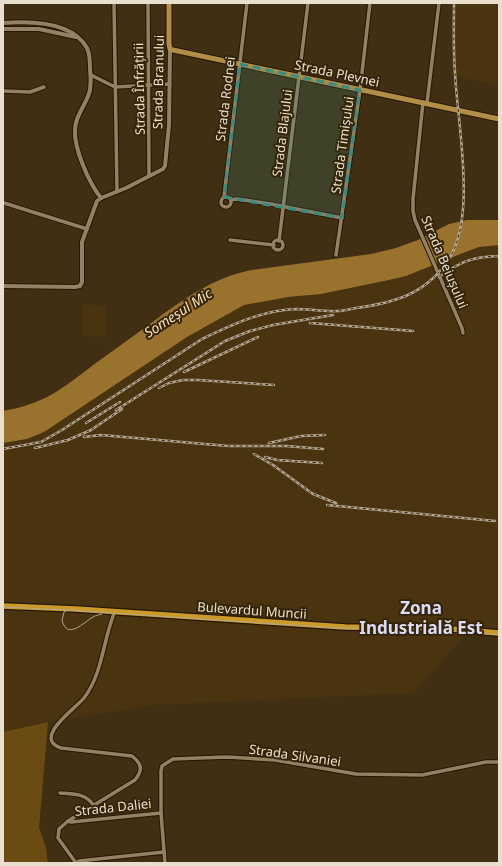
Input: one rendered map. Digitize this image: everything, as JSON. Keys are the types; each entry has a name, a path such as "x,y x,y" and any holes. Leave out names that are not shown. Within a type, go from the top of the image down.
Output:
{"main road":[{"name":"Strada Branului","path":"169,3 170,49"},
{"name":"Strada Plevnei","path":"170,49 499,119"},
{"name":"Bulevardul Muncii","path":"3,606 344,627 438,628 499,633"}],"street":[{"path":"114,3 118,192"},
{"name":"Strada Înfrățirii","path":"148,3 149,176"},
{"name":"Strada Rodnei","path":"224,198 247,3"},
{"name":"Strada Blajului","path":"274,245 276,250 282,249 283,246 283,243 279,241 308,3"},
{"name":"Strada Timișului","path":"336,256 360,90 370,3"},
{"name":"Strada Beiușului","path":"439,3 425,103 413,199 413,211 415,220 463,333"},
{"path":"29,22 29,28"},
{"path":"77,37 52,31 29,28 4,29 4,23 29,22 53,26 71,33 77,37 87,48 90,59 91,75 89,95 76,122 76,142 94,189 101,198"},
{"name":"Strada Branului","path":"149,176 164,168 166,162 170,84 170,49"},
{"path":"91,75 115,87 170,84"},
{"path":"3,91 30,92 44,87"},
{"path":"3,286 80,286 82,282 82,247 97,202 101,198 118,192 149,176"},
{"path":"231,200 230,206 225,207 221,203 224,198 229,198 231,200 237,199 283,206 342,218"},
{"path":"4,202 87,229"},
{"path":"230,240 274,245 276,241 279,241"},
{"path":"116,612 96,676 90,688 83,699 54,728 51,736 53,744 61,748 128,755 138,760 141,768 135,780 68,821 59,829 58,838 76,863 79,861 164,852"},
{"name":"Strada Silvaniei","path":"165,863 161,813 162,766 173,759 227,757 275,760 363,774 427,774 479,763 499,762"},
{"path":"60,793 86,797 94,806"},
{"name":"Strada Daliei","path":"68,821 71,822 161,813"}],"highlighted area":[{"path":"240,64 360,90 342,218 224,197"}],"shaded area":[{"path":"454,3 499,3 499,85 452,76"},
{"path":"499,245 499,630 472,628 413,693 155,705 48,722 3,732 3,443 27,439 44,432 180,341 244,305 260,301 333,292 406,276 479,247"},
{"path":"82,304 106,306 107,337 82,336"},
{"path":"48,722 39,828 46,848 48,863 3,863 3,732"}],"water":[{"name":"Someșul Mic","path":"467,220 499,220 499,245 479,247 406,276 389,280 321,294 288,297 244,305 187,337 44,432 27,439 3,443 3,411 31,404 53,394 174,307 211,284 238,273 252,270 371,254 396,248 418,240 449,224"}],"tram line":[{"path":"3,607 335,628 438,630 499,635"},
{"path":"69,609 64,612 62,620 64,626 72,630 81,626 94,616 102,614"}],"railway":[{"path":"3,449 41,442 62,430 202,339 248,319 259,315 284,310 296,309 340,311 383,303 407,296 418,290 438,273 447,262 456,244 462,221 464,196 462,143 454,63 454,3"},
{"path":"439,277 454,267 467,261 481,257 499,256"},
{"path":"116,410 225,341 250,331 273,325 333,315"},
{"path":"310,323 413,331"},
{"path":"184,372 258,337"},
{"path":"159,388 169,383 183,380 274,385"},
{"path":"86,423 120,402"},
{"path":"35,448 68,440 91,430 122,409"},
{"path":"84,437 101,435 228,446 286,446 323,449"},
{"path":"269,443 301,436 325,435"},
{"path":"254,454 273,465 313,494 336,503"},
{"path":"265,457 277,460 322,463"},
{"path":"327,505 495,521"}],"district":[{"name":"Zona Industrială Est","path":"421,618"}]}
